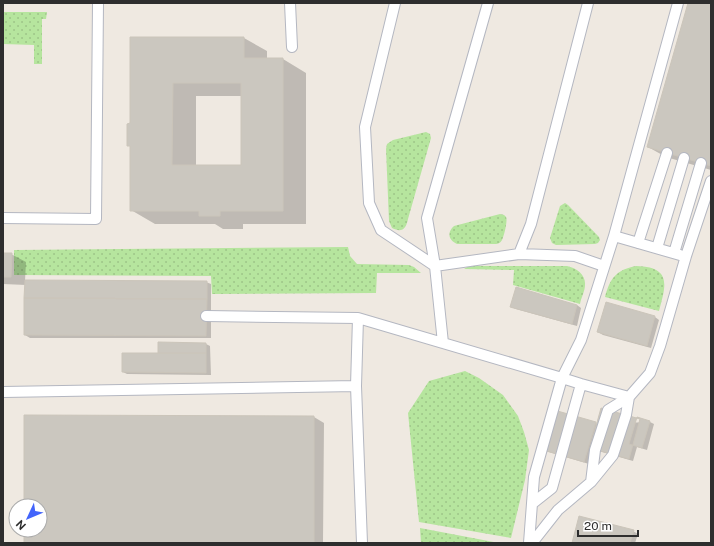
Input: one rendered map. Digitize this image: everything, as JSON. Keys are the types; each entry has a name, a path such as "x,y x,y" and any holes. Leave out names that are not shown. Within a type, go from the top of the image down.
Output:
{"lane":[{"path":"3,218 96,219 98,3"},
{"path":"290,3 292,48"},
{"path":"396,3 365,127 368,204 381,230 435,266 519,254 575,256 604,266"},
{"path":"443,343 435,266 427,218 488,3"},
{"path":"519,254 531,224 588,3"},
{"path":"529,543 534,476 562,378 582,340 614,236 678,3"},
{"path":"638,243 667,153"},
{"path":"657,248 684,158"},
{"path":"674,253 701,163"},
{"path":"591,482 595,450 608,410 629,397 650,373 660,346 686,256 711,181"},
{"path":"614,236 686,256"},
{"path":"206,316 358,318 629,397"},
{"path":"358,318 356,386 362,543"},
{"path":"533,503 552,488 581,384"},
{"path":"3,392 356,386"},
{"path":"532,543 558,510 591,482 613,455 626,415 629,397"}],"green space":[{"path":"3,12 47,12 46,19 42,19 42,64 34,64 34,45 3,44"},
{"path":"426,132 430,134 431,138 407,222 405,228 398,230 392,228 389,221 387,144 393,140"},
{"path":"565,203 599,237 600,240 598,243 556,245 552,243 550,238 560,206"},
{"path":"500,214 505,216 506,228 503,238 499,243 457,244 450,238 450,231 454,226"},
{"path":"348,247 350,256 357,264 409,265 421,273 377,273 376,293 212,294 211,276 14,275 14,250"},
{"path":"469,266 567,266 580,272 585,281 585,287 580,304 513,285 514,270 464,269"},
{"path":"636,266 648,267 656,270 664,279 659,311 605,297 609,285 615,276 623,270"},
{"path":"465,371 479,378 503,395 518,416 529,450 525,480 511,538 419,522 408,413 429,381"},
{"path":"420,528 499,543 421,543"}],"building":[{"path":"688,3 711,3 711,166 647,147"},
{"path":"130,37 244,37 244,58 283,58 283,211 220,211 220,216 199,216 199,211 130,211 130,146 127,146 127,124 130,123","holes":["173,83 241,83 241,165 172,165"]},
{"path":"3,253 12,253 11,277 3,277"},
{"path":"25,280 207,281 207,299 24,298"},
{"path":"516,287 577,305 572,324 510,307"},
{"path":"24,298 207,299 206,336 24,335"},
{"path":"606,302 655,316 647,346 597,332"},
{"path":"158,342 206,343 206,353 158,353"},
{"path":"122,353 206,353 206,373 122,372"},
{"path":"601,408 640,419 629,459 590,448"},
{"path":"554,410 596,422 584,462 543,450"},
{"path":"24,415 314,416 314,543 24,543 24,538 48,538 48,498 24,498"},
{"path":"637,417 650,421 642,448 629,444"},
{"path":"579,516 634,530 630,543 572,543"}]}
